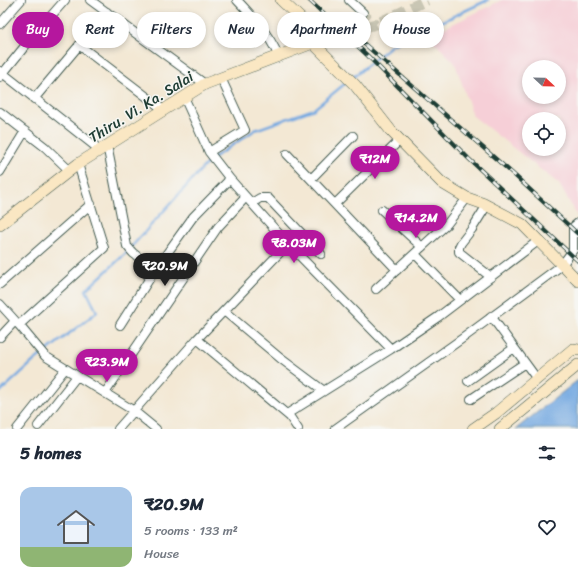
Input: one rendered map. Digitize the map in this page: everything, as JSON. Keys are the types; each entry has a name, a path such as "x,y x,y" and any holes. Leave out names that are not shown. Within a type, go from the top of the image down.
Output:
{"street":[{"path":"0,24 21,0"},
{"path":"65,0 1,74 104,148 128,246 133,253 155,270"},
{"path":"90,0 107,12"},
{"path":"237,0 266,34 278,55"},
{"path":"281,0 292,12"},
{"path":"349,0 362,12"},
{"path":"129,28 205,84"},
{"path":"34,99 76,48"},
{"path":"83,48 164,110"},
{"name":"Thiru. Vi. Ka. Salai","path":"0,225 74,167 205,84 293,48"},
{"path":"323,48 400,140 442,183 467,198 487,205 522,224 578,281"},
{"path":"209,152 245,130 221,78"},
{"path":"184,98 209,152 230,179 288,244 391,349"},
{"path":"0,112 45,147 74,167 91,204 104,248 0,338"},
{"path":"0,172 24,131"},
{"path":"311,179 353,136"},
{"path":"335,204 400,140"},
{"path":"287,154 397,270"},
{"path":"120,325 155,270 193,216 230,179"},
{"path":"105,394 214,233 249,200 268,198 321,254"},
{"path":"376,289 447,224 467,198"},
{"path":"0,284 91,204"},
{"path":"487,205 461,243 459,252 491,277"},
{"path":"382,210 422,247"},
{"path":"335,429 562,265 573,250 573,226 578,223"},
{"path":"287,414 391,349 438,317 538,241"},
{"path":"118,429 197,339 288,244"},
{"path":"415,254 460,300"},
{"path":"0,304 42,354 134,411 156,429"},
{"path":"224,311 280,358 324,391"},
{"path":"491,316 537,379"},
{"path":"197,339 287,414 298,429"},
{"path":"468,381 514,348"},
{"path":"473,429 496,413 573,349 578,350"},
{"path":"471,399 525,363"},
{"path":"500,429 578,365"},
{"path":"17,429 65,369"},
{"path":"38,426 77,376"}],"shaded area":[{"path":"502,0 578,0 578,217 559,184 524,156 566,156 566,112 522,112 522,155 473,116 455,63 440,48 444,48 444,28"}],"water":[{"path":"578,380 578,429 516,429"}],"waterway":[{"path":"352,78 392,45 488,0"},
{"path":"0,392 35,360 97,312 86,290 124,255 209,161 255,130 314,109 347,82"}],"tunnel":[{"path":"371,25 427,0"},
{"path":"371,20 376,24"}],"railway":[{"path":"309,0 368,56 469,159 578,261"},
{"path":"369,48 512,173 578,234"}]}
